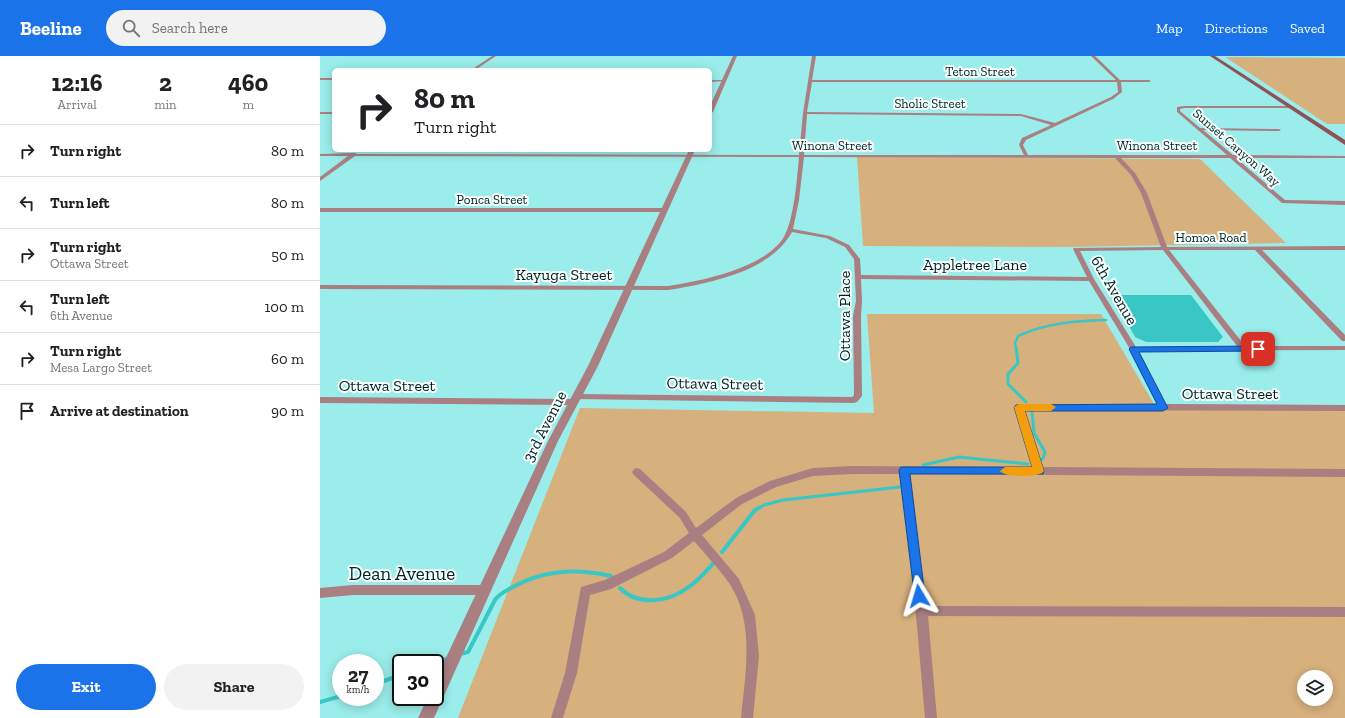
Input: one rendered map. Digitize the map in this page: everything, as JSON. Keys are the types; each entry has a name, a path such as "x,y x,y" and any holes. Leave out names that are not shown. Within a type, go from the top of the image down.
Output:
{"main road":[{"path":"1212,56 1345,144"}],"street":[{"path":"476,68 494,56"},
{"path":"712,108 735,56"},
{"name":"Kayuga Street","path":"320,287 630,288 683,286 727,275 760,260 784,241 793,221 805,113 814,56"},
{"path":"1026,155 1021,145 1024,139 1112,98 1120,92 1119,81 1093,56"},
{"path":"320,79 332,79"},
{"path":"712,81 724,81"},
{"name":"Teton Street","path":"810,81 1150,81"},
{"name":"Sunset Canyon Way","path":"1290,108 1178,108 1178,111 1284,202 1345,203"},
{"path":"320,113 332,113"},
{"name":"Sholic Street","path":"805,113 1021,115 1054,124"},
{"path":"1199,130 1279,130"},
{"path":"320,179 359,152"},
{"name":"Winona Street","path":"320,154 691,153 801,156 1026,155 1345,157"},
{"name":"3rd Avenue","path":"426,718 483,590 553,441 593,366 691,153"},
{"path":"1116,156 1134,174 1144,193 1164,248 1243,349"},
{"name":"Ponca Street","path":"320,210 664,210"},
{"name":"Ottawa Place","path":"789,230 828,237 847,246 857,259 858,396 854,400"},
{"path":"1256,248 1345,339"},
{"name":"Homoa Road","path":"1076,249 1345,248"},
{"name":"6th Avenue","path":"1076,249 1091,279 1134,349 1163,408"},
{"name":"Appletree Lane","path":"858,277 1091,279"},
{"path":"1134,349 1345,348"},
{"name":"Ottawa Street","path":"320,400 854,400"},
{"name":"Ottawa Street","path":"1039,471 1019,407 1345,408"},
{"path":"557,718 571,673 585,591 607,585 668,555 739,501 773,484 813,472 852,470 1345,473"},
{"path":"905,470 921,611 931,718"},
{"path":"637,472 683,515 695,534 735,583 749,615 753,656 747,718"},
{"name":"Dean Avenue","path":"320,593 353,590 483,590"},
{"path":"921,611 1345,612"}],"shaded area":[{"path":"1225,57 1345,58 1345,124 1327,124"},
{"path":"857,157 1200,159 1286,243 1067,247 863,246"},
{"path":"867,314 1101,314 1154,404 1345,406 1345,718 458,718 580,408 874,413"}],"water":[{"path":"1112,295 1191,295 1223,337 1218,342 1146,342 1135,337"}],"waterway":[{"path":"1016,348 1015,343 1018,336 1039,328 1072,322 1106,320"},
{"path":"1016,347 1018,363 1008,374 1008,384 1026,402"},
{"path":"1032,412 1034,433 1045,452 1043,458 1038,463"},
{"path":"923,465 959,457 1028,464"},
{"path":"757,509 764,505 783,500 900,487"},
{"path":"722,552 757,509"},
{"path":"620,588 636,598 645,600 664,599 673,596 690,586 701,577 716,560"},
{"path":"460,654 468,652 495,600 501,594 524,581 548,574 573,571 598,573 611,576"},
{"path":"384,681 392,678"},
{"path":"320,702 332,699"}],"slow traffic":[{"path":"1005,471 1039,471 1019,407 1051,407"}],"route":[{"path":"919,596 905,470 1039,471 1019,407 1163,408 1134,349 1258,349"}]}
